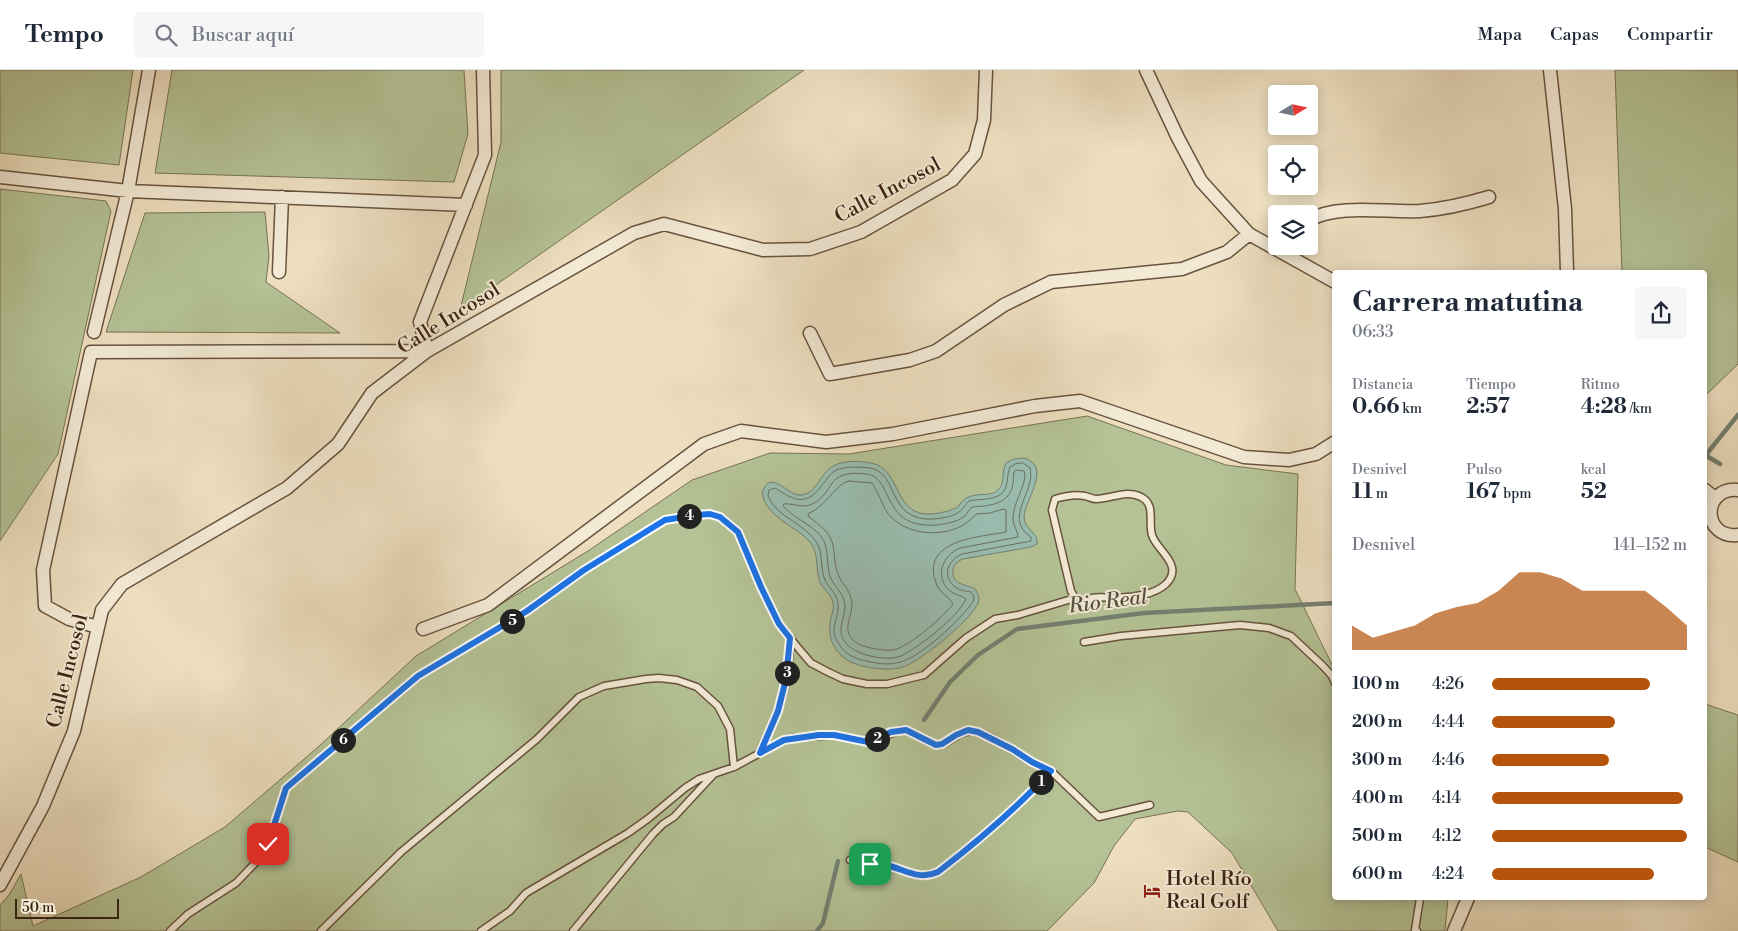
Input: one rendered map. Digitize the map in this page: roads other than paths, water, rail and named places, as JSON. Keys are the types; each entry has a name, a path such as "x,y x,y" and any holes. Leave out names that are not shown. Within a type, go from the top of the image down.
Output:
{"street":[{"path":"94,332 128,191 149,70"},
{"path":"98,627 69,619 45,606 43,570 92,352 427,350 420,322 485,155 483,70"},
{"name":"Calle Incosol","path":"0,885 43,806 74,731 102,610 122,584 287,488 338,444 372,393 427,350 634,233 664,224 763,250 810,249 861,232 952,180 975,154 984,120 986,70"},
{"path":"1146,70 1178,138 1201,181 1249,234 1268,243"},
{"path":"1550,70 1565,209 1568,270"},
{"path":"0,177 128,191 466,205"},
{"path":"279,272 282,197"},
{"path":"1318,217 1335,212 1418,211 1448,208 1489,198"},
{"path":"810,334 830,374 910,360 936,352 1004,305 1051,282 1182,269 1227,252 1249,234"},
{"path":"1291,255 1332,280"},
{"path":"423,629 488,605 704,444 741,432 826,442 893,434 1035,406 1080,400 1244,457 1290,460 1316,454 1332,444"},
{"path":"1738,490 1710,494 1708,510 1715,527 1728,535 1738,535"},
{"path":"1454,931 1467,900"}],"lane":[{"path":"170,931 188,914 236,883 257,861 268,844 286,788 418,676 527,611 584,570 665,520 710,514 720,517 738,532 779,624 811,663 844,679 867,684 887,684 924,675 966,638 994,619 1018,615 1075,598 1071,591 1054,524 1052,510 1055,499 1067,495 1096,499 1130,494 1140,496 1147,501 1149,507 1151,533 1154,541 1162,549 1170,562 1172,570 1170,578 1166,584 1144,595 1093,598 1082,602"},
{"path":"1084,642 1121,636 1240,625 1268,628 1291,636 1332,676"},
{"path":"760,753 778,711 786,679 790,638"},
{"path":"321,931 401,852 537,739 579,697 604,686 659,678 677,680 696,687 718,706 730,729 734,767"},
{"path":"481,931 510,911 526,893 628,833 699,779 734,767 784,740 834,735 868,742 891,732 906,730 936,745 942,744 968,730 978,732 1051,771 1099,817 1150,805"},
{"path":"850,860 890,866 912,875 931,875 938,872 1000,821 1033,791 1051,771"},
{"path":"573,931 653,834 674,817 714,774"},
{"path":"1417,931 1415,930 1420,900"}],"water":[{"path":"1024,458 1032,462 1036,468 1037,476 1024,517 1026,525 1036,537 1037,544 1031,547 963,559 956,563 953,570 954,579 975,589 979,599 978,603 956,629 933,649 911,663 903,667 882,669 865,667 844,658 836,649 831,638 830,627 833,603 819,579 813,547 802,534 771,511 765,503 762,493 765,486 774,482 794,494 805,494 810,492 829,469 837,464 857,461 871,463 881,467 888,474 910,508 919,513 932,514 958,507 963,500 969,497 997,491 1002,484 1006,463 1014,459"}],"waterway":[{"name":"Rio Real","path":"1707,454 1738,415"},
{"path":"1707,456 1720,464"},
{"name":"Rio Real","path":"924,720 950,682 978,655 1017,629 1144,613 1332,603"},
{"name":"Rio Real","path":"817,931 823,923 838,861"}],"place":[{"name":"Hotel Río Real Golf","path":"1152,891"}]}
